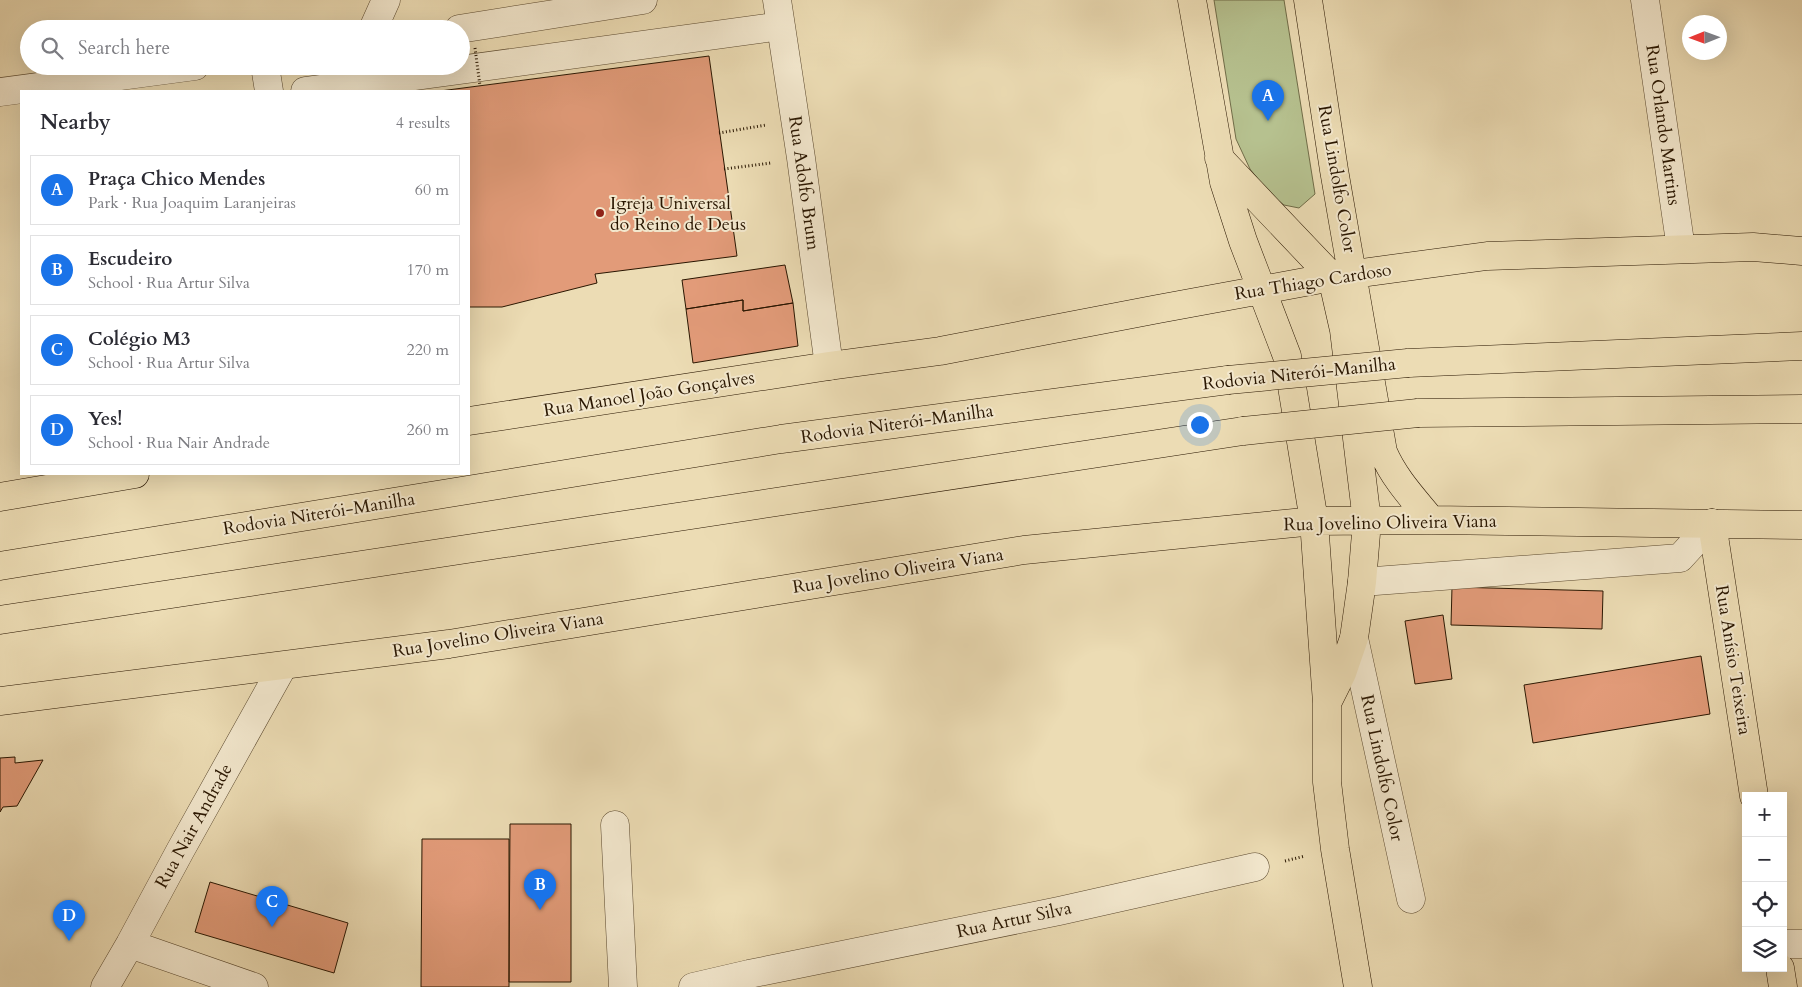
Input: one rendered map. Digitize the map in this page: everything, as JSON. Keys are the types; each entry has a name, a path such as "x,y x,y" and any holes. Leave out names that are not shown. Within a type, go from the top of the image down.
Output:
{"main road":[{"path":"1192,0 1224,182 1243,241 1287,356 1314,521 1327,702 1328,782 1335,849 1356,977"},
{"name":"Rua Lindolfo Color","path":"1308,0 1334,170 1344,330 1367,521 1362,582 1354,638 1342,673 1327,702"},
{"name":"Rua Lindolfo Color","path":"1218,156 1342,276 1383,452 1389,468 1431,520"},
{"name":"Rua Thiago Cardoso","path":"830,366 940,351 1342,276 1487,256 1753,247 1802,250"},
{"name":"Rodovia Niterói-Manilha","path":"0,566 781,439 1228,380 1408,363 1802,346"},
{"name":"Rua Manoel João Gonçalves","path":"470,421 830,366"},
{"path":"0,620 1243,431 1418,413 1802,409"},
{"path":"0,497 129,475"},
{"name":"Rua Jovelino Oliveira Viana","path":"0,701 449,644 1024,550 1314,521 1431,520 1802,525"},
{"name":"Rua Anísio Teixeira","path":"1712,523 1753,792"},
{"path":"1781,972 1783,987"}],"street":[{"path":"377,20 386,0"},
{"path":"470,37 643,0"},
{"name":"Rua Orlando Martins","path":"1644,0 1681,249"},
{"path":"470,64 779,13"},
{"name":"Rua Adolfo Brum","path":"779,13 830,366"},
{"path":"0,92 127,75"},
{"path":"267,75 269,90"},
{"path":"311,90 402,75"},
{"path":"1362,582 1680,558 1712,523"},
{"name":"Rua Lindolfo Color","path":"1354,638 1411,899"},
{"name":"Rua Nair Andrade","path":"105,987 283,666"},
{"path":"615,826 623,987"},
{"name":"Rua Artur Silva","path":"693,987 1059,911 1255,867"},
{"path":"130,944 254,987"},
{"path":"1787,944 1802,944"}],"path":[{"path":"470,49 480,86"},
{"path":"719,133 755,127"},
{"path":"724,169 758,164"},
{"path":"1255,867 1335,849"}],"green space":[{"path":"1214,0 1284,0 1315,194 1299,208 1284,205 1269,193 1250,169 1236,139"}],"building":[{"name":"Igreja Universal do Reino de Deus","path":"709,56 737,256 595,274 597,283 502,307 470,307 470,90 448,90"},
{"path":"785,265 793,303 743,311 743,300 686,309 682,280"},
{"path":"743,300 743,311 793,303 798,346 693,363 686,309"},
{"path":"1452,587 1603,591 1602,629 1451,625"},
{"path":"1443,615 1452,679 1415,684 1405,621"},
{"path":"1701,656 1710,714 1533,743 1524,685"},
{"path":"15,757 15,763 43,760 17,806 3,807 0,812 0,758"},
{"path":"510,824 571,824 571,982 509,982"},
{"path":"422,839 509,839 509,987 421,987"},
{"path":"210,882 348,923 334,973 195,932"}],"place":[{"name":"Praça Chico Mendes","path":"1268,121"},
{"name":"Igreja Universal do Reino de Deus","path":"600,213"},
{"name":"Escudeiro","path":"540,910"},
{"name":"Colégio M3","path":"272,927"},
{"name":"Yes!","path":"69,941"}]}
